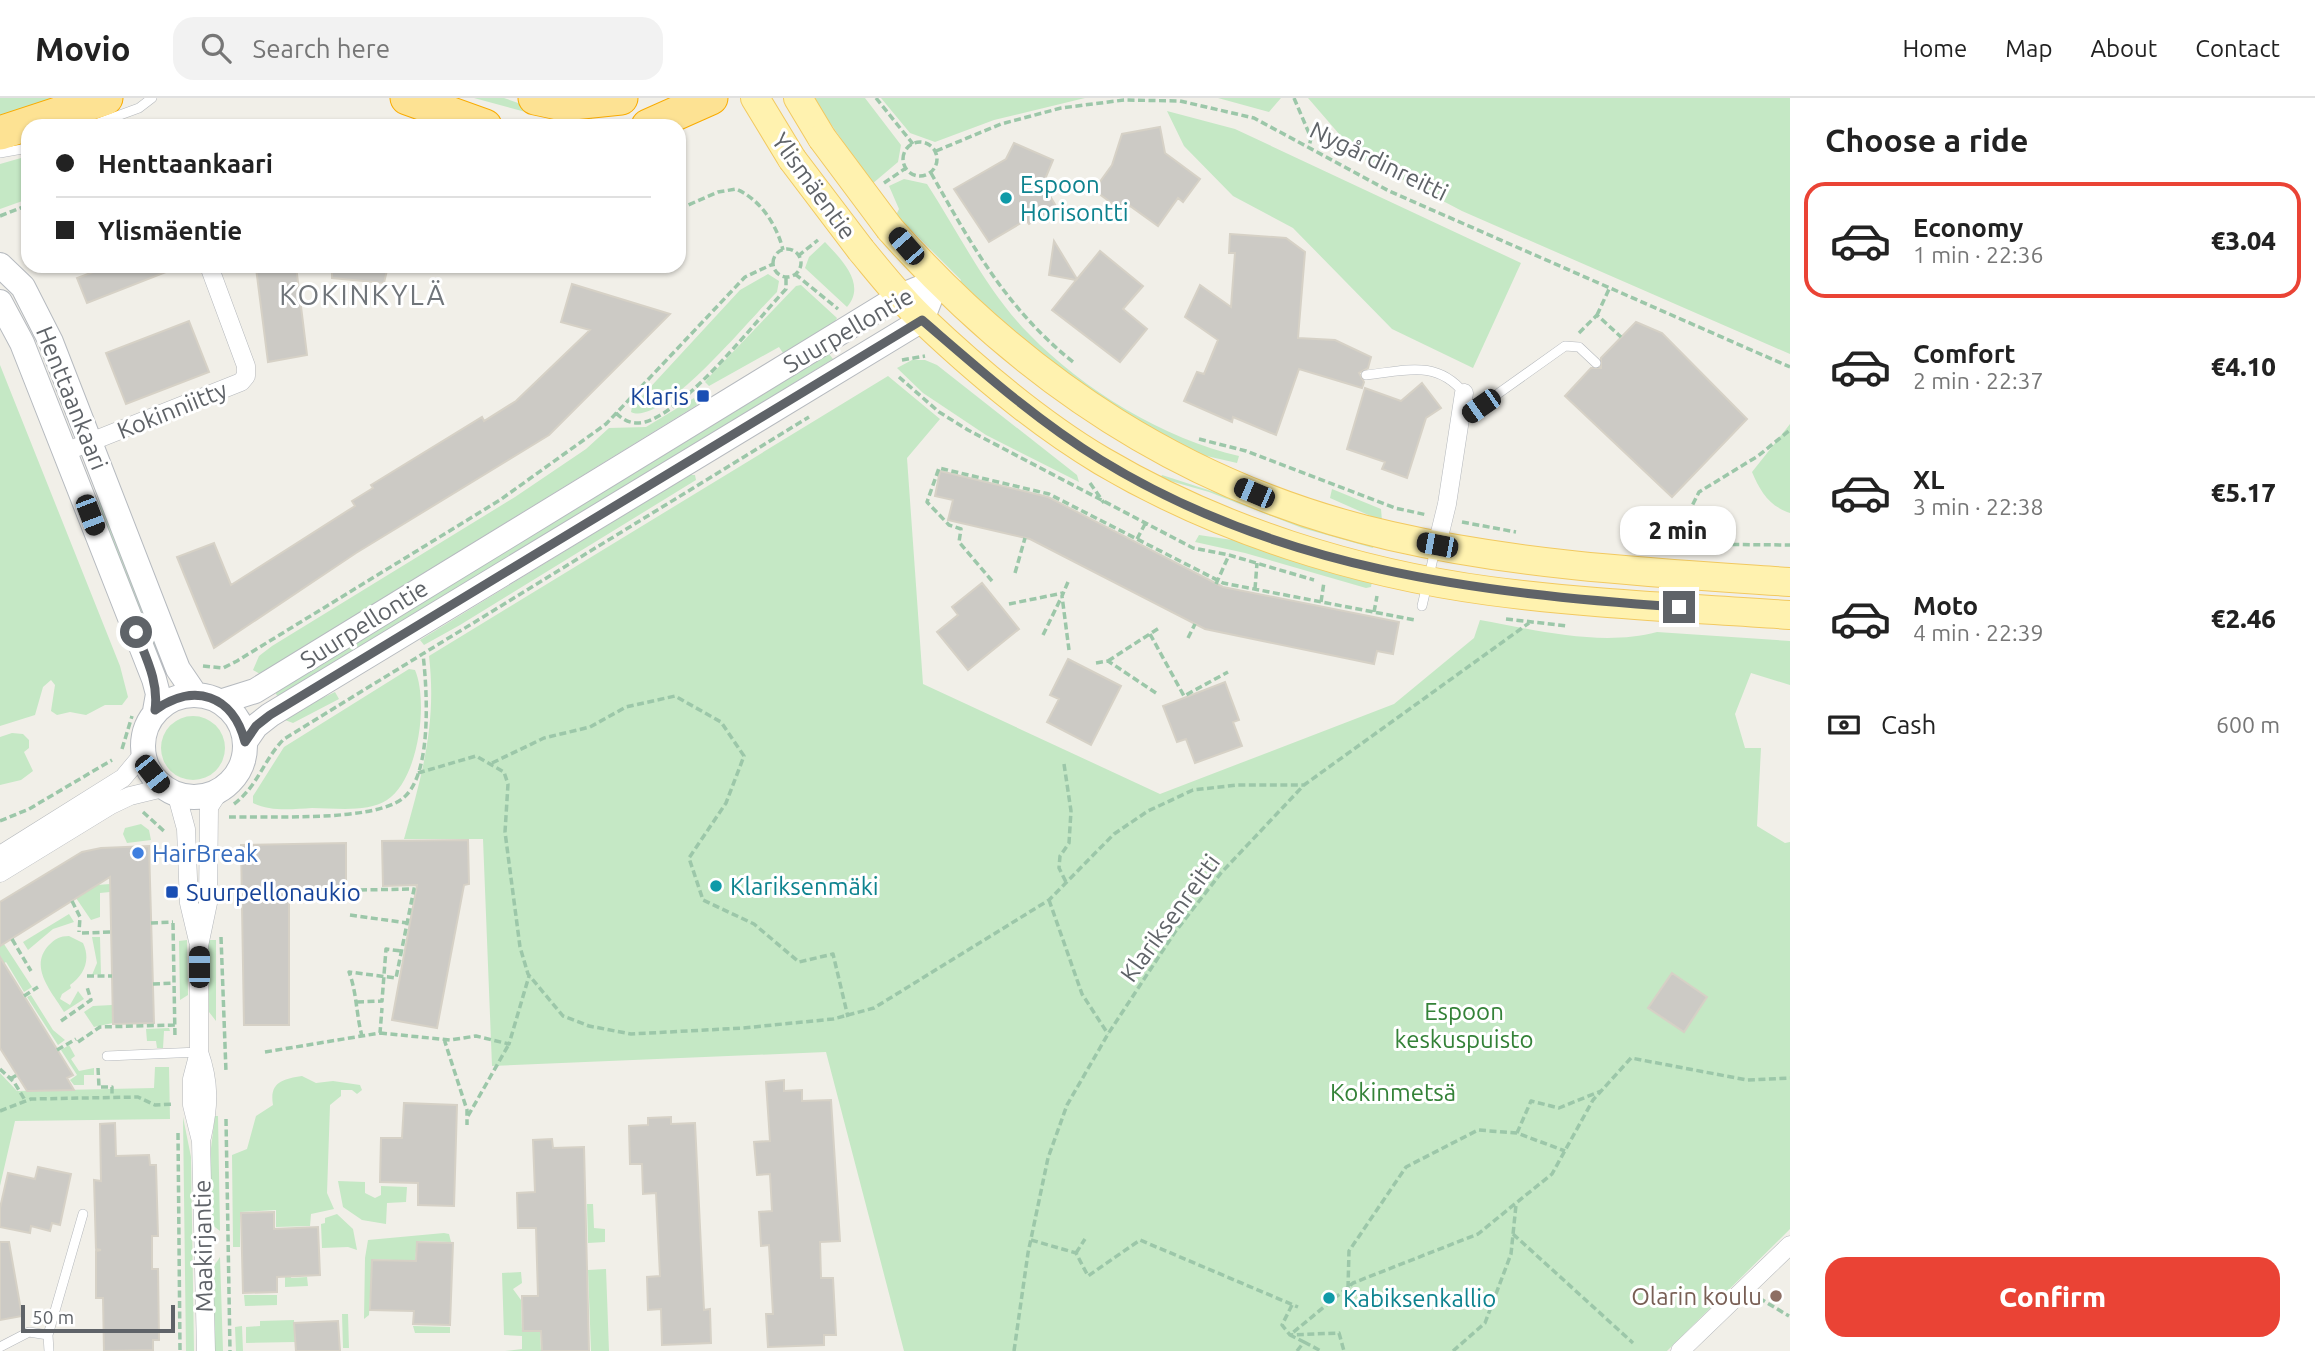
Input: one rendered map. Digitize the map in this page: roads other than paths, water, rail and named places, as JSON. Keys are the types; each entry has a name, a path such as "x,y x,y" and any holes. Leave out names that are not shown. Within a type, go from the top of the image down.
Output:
{"highway":[{"path":"42,119 106,98"},
{"path":"407,98 466,119"},
{"path":"535,98 562,104 621,98"},
{"path":"664,119 710,98"},
{"path":"0,133 21,126"}],"main road":[{"name":"Ylismäentie","path":"755,98 792,159 860,250 922,320 1060,433 1102,461 1166,495 1206,513 1425,593 1790,615"},
{"name":"Ylismäentie","path":"798,98 822,138 890,229 937,281 1039,372 1146,442 1254,493 1389,536 1440,532 1577,566 1790,582"},
{"name":"Henttaankaari","path":"0,265 23,287 33,304 178,669 195,694"},
{"name":"Suurpellontie","path":"220,702 255,691 901,296 937,281"},
{"name":"Suurpellontie","path":"245,742 256,726 270,715 922,320 937,281"},
{"name":"Henttaankaari","path":"0,302 22,343 155,679 158,694 145,709"},
{"path":"195,694 220,702 233,712 241,725 245,742 239,770 220,790 204,797 170,792 152,774 144,753 145,709 195,694"}],"street":[{"name":"Kokinniitty","path":"65,452 241,382 246,376 246,366 212,273"},
{"path":"1440,532 1464,393"},
{"path":"0,855 123,778 144,753"},
{"name":"Maakirjantie","path":"206,1351 201,1141 209,1105 208,1078 199,1052 199,946 208,903 209,807 220,790"},
{"path":"0,873 111,805 130,796 170,792"},
{"name":"Maakirjantie","path":"170,792 184,813 189,903 199,946"},
{"path":"1680,1351 1790,1245"}],"lane":[{"path":"108,119 139,108 152,98"},
{"path":"0,153 21,149"},
{"path":"1460,421 1565,346 1580,347 1596,363"},
{"path":"1366,375 1426,368 1452,378 1464,393"},
{"path":"1425,593 1440,532"},
{"path":"107,1056 199,1052"},
{"path":"49,1351 48,1335 83,1214"},
{"path":"0,1347 29,1332 48,1335"}],"place":[{"name":"Espoon Horisontti","path":"1006,198"},
{"name":"Klaris","path":"703,396"},
{"name":"HairBreak","path":"138,853"},
{"name":"Klariksenmäki","path":"716,886"},
{"name":"Suurpellonaukio","path":"172,892"},
{"name":"Olarin koulu","path":"1776,1296"},
{"name":"Kabiksenkallio","path":"1329,1298"}],"district":[{"name":"KOKINKYLÄ","path":"363,294"}],"park label":[{"name":"Espoon keskuspuisto","path":"1464,1025"},
{"name":"Kokinmetsä","path":"1393,1092"}]}
